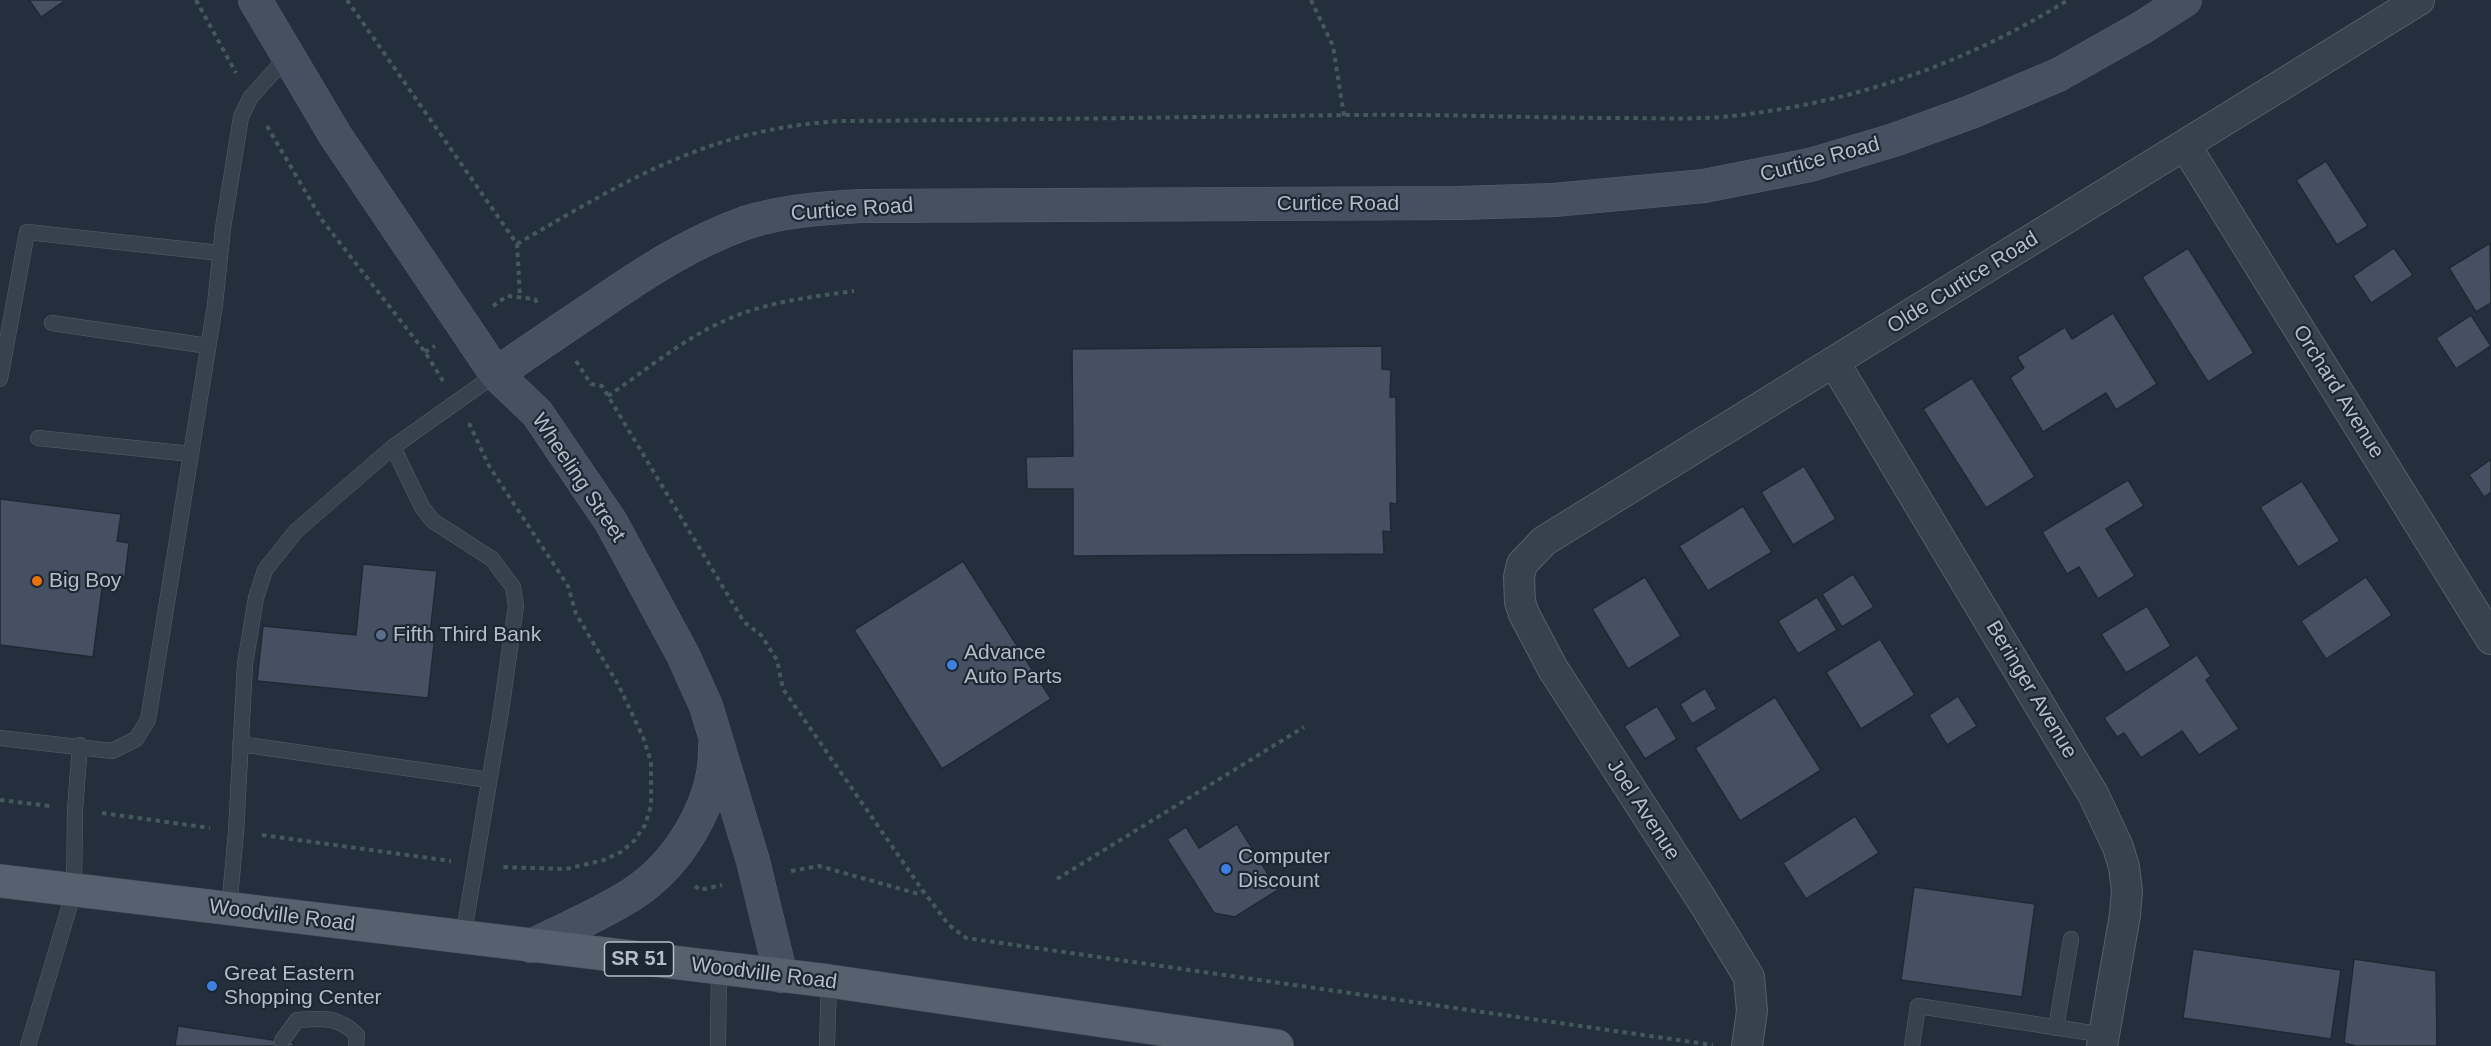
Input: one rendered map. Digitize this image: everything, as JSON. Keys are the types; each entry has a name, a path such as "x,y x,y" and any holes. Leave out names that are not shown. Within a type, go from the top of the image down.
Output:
{"main road":[{"name":"Woodville Road","path":"0,881 829,981 1268,1045"}],"street":[{"name":"Wheeling Street","path":"255,0 335,135 496,374 537,413 611,522 683,655 715,732 753,861 781,976"},
{"name":"Curtice Road","path":"496,374 663,261 690,246 747,222 827,208 953,204 1509,202 1671,190 1752,178 1810,165 1893,140 2003,99 2058,75 2185,0"},
{"name":"Olde Curtice Road","path":"1519,577 1522,564 1544,542 2419,0"},
{"name":"Orchard Avenue","path":"2185,145 2491,639"},
{"name":"Beringer Avenue","path":"1834,362 2093,794 2118,847 2124,867 2127,891 2104,1041"},
{"name":"Joel Avenue","path":"1519,577 1520,602 1530,628 1552,669 1702,900 1749,977 1752,1011 1747,1046"},
{"path":"531,946 633,894 667,863 694,825 702,806 716,763 715,732"}],"lane":[{"path":"0,738 80,745 112,751 136,739 148,720 208,346 241,117 250,98 288,56"},
{"path":"0,379 27,231 220,253"},
{"path":"52,322 208,346"},
{"path":"229,909 236,832 245,664 256,598 265,570 296,531 393,447 496,374"},
{"path":"38,438 191,454"},
{"path":"393,447 422,507 433,521 492,559 513,587 516,606 463,938"},
{"path":"240,744 489,780"},
{"path":"28,1046 74,891 75,810 80,745"},
{"path":"2056,1028 2071,939"},
{"path":"718,1046 719,968"},
{"path":"827,1046 829,981"},
{"path":"1912,1046 1918,1006 2056,1028 2104,1041"},
{"path":"282,1041 297,1020 321,1018 345,1023 357,1035 356,1046"}],"path":[{"path":"0,800 475,864 546,870 566,869 604,860 621,852 635,840 645,825 651,806 651,762 643,738 619,686 576,614 568,586 489,466 457,403 425,352 322,220 250,98 196,0"},
{"path":"347,0 517,244 520,298"},
{"path":"1311,0 1333,46 1344,116"},
{"path":"517,244 606,192 677,157 735,137 793,125 841,121 1344,116 1686,118 1731,116 1780,109 1858,93 1935,68 2026,25 2068,0"},
{"path":"608,396 698,335 724,321 749,311 804,298 854,291"},
{"path":"425,352 507,296 535,299 591,384 602,386 744,622 761,635 777,660 783,689 923,891 949,925 966,938 1724,1046"},
{"path":"1057,879 1304,727"}],"building":[{"path":"29,0 66,0 41,17"},
{"path":"2326,161 2368,226 2337,245 2296,180"},
{"path":"2490,243 2491,303 2476,312 2449,268"},
{"path":"2188,248 2254,353 2208,382 2142,277"},
{"path":"2394,248 2413,275 2371,303 2353,276"},
{"path":"2113,313 2157,384 2116,410 2106,393 2043,432 2010,378 2024,368 2017,357 2065,327 2072,339"},
{"path":"2471,315 2491,346 2456,369 2436,338"},
{"path":"1382,346 1382,369 1391,370 1390,397 1396,397 1397,504 1390,503 1391,532 1383,531 1384,554 1073,556 1073,489 1027,489 1026,457 1073,456 1072,349"},
{"path":"1972,378 2035,477 1986,508 1923,409"},
{"path":"2491,459 2491,492 2484,497 2469,475"},
{"path":"1804,466 1836,519 1793,545 1761,492"},
{"path":"2128,480 2144,506 2106,529 2135,576 2098,599 2079,567 2067,574 2042,532"},
{"path":"2302,481 2340,541 2298,567 2260,507"},
{"path":"0,499 121,514 117,541 129,543 125,577 104,574 93,657 0,645"},
{"path":"1743,506 1772,552 1708,591 1679,546"},
{"name":"Advance Auto Parts","path":"963,561 1051,699 942,769 854,630"},
{"path":"363,564 437,571 430,634 435,635 428,698 257,681 263,626 356,635"},
{"path":"1853,574 1874,607 1842,627 1822,594"},
{"path":"1645,577 1681,636 1628,669 1592,609"},
{"path":"2366,577 2392,615 2326,659 2301,621"},
{"path":"1817,597 1837,630 1798,654 1778,621"},
{"path":"2147,606 2171,646 2126,673 2101,634"},
{"path":"1880,639 1915,695 1861,729 1826,672"},
{"path":"2197,655 2211,676 2206,680 2239,729 2199,755 2182,731 2141,758 2124,733 2117,737 2104,718"},
{"path":"1705,688 1717,709 1692,724 1680,704"},
{"path":"1958,696 1977,726 1947,745 1929,715"},
{"path":"1775,697 1821,770 1740,821 1695,748"},
{"path":"1657,706 1677,739 1645,759 1624,726"},
{"path":"1855,816 1879,853 1806,899 1783,863"},
{"name":"Computer Discount","path":"1237,824 1278,890 1235,917 1214,913 1167,839 1186,827 1199,848"},
{"path":"1914,887 2035,904 2022,997 1901,980"},
{"path":"2193,949 2341,970 2331,1039 2183,1018"},
{"path":"2354,959 2436,971 2437,1046 2356,1046 2344,1043"},
{"path":"178,1026 294,1043 293,1046 175,1046"}],"place":[{"name":"Big Boy","path":"37,581"},
{"name":"Fifth Third Bank","path":"381,635"},
{"name":"Advance Auto Parts","path":"952,665"},
{"name":"Computer Discount","path":"1226,869"},
{"name":"Great Eastern Shopping Center","path":"212,986"}]}
